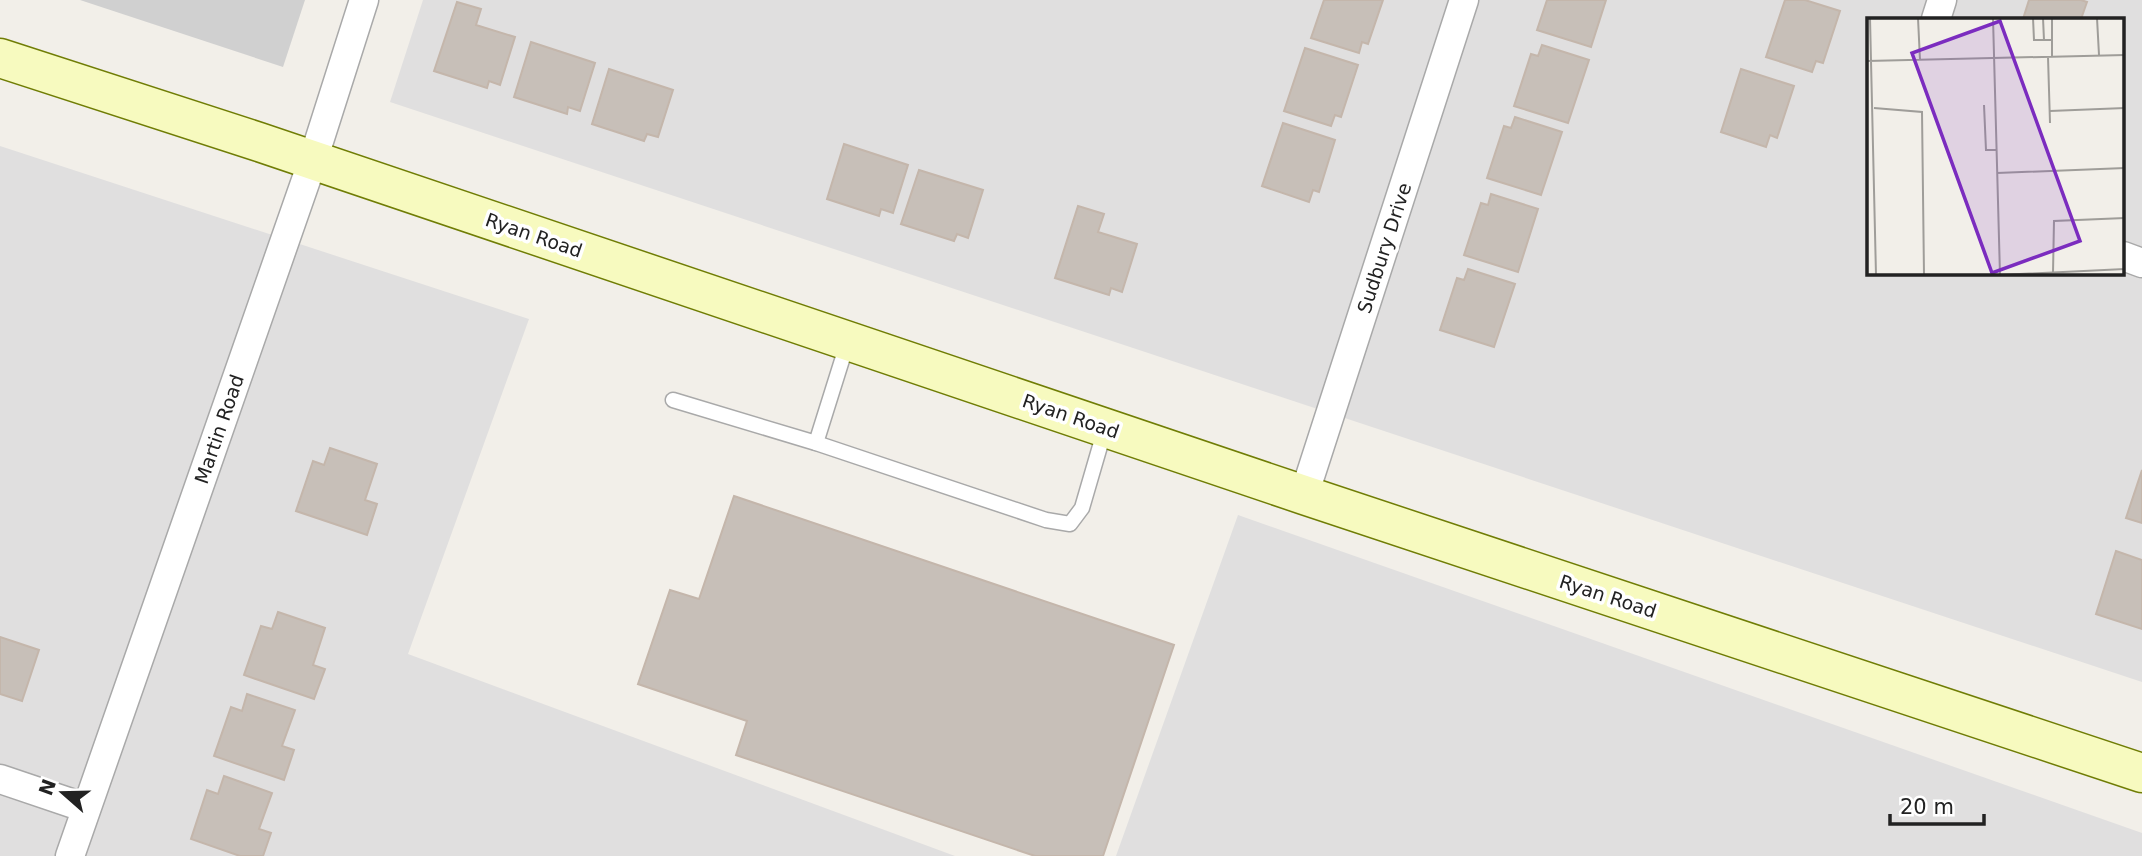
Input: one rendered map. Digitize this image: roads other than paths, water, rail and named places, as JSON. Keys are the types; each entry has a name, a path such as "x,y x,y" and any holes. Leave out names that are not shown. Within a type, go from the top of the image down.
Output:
{"main road":[{"name":"Ryan Road","path":"0,58 313,160 1304,495 2142,773"}],"street":[{"name":"Martin Road","path":"70,856 313,160 364,0"},
{"name":"Sudbury Drive","path":"1304,495 1464,0"},
{"path":"1936,18 1942,0"},
{"path":"2124,256 2142,262"},
{"path":"0,779 86,808"}],"lane":[{"path":"816,443 848,341"},
{"path":"673,400 816,443 1046,520 1070,524 1082,508 1105,428"}]}
